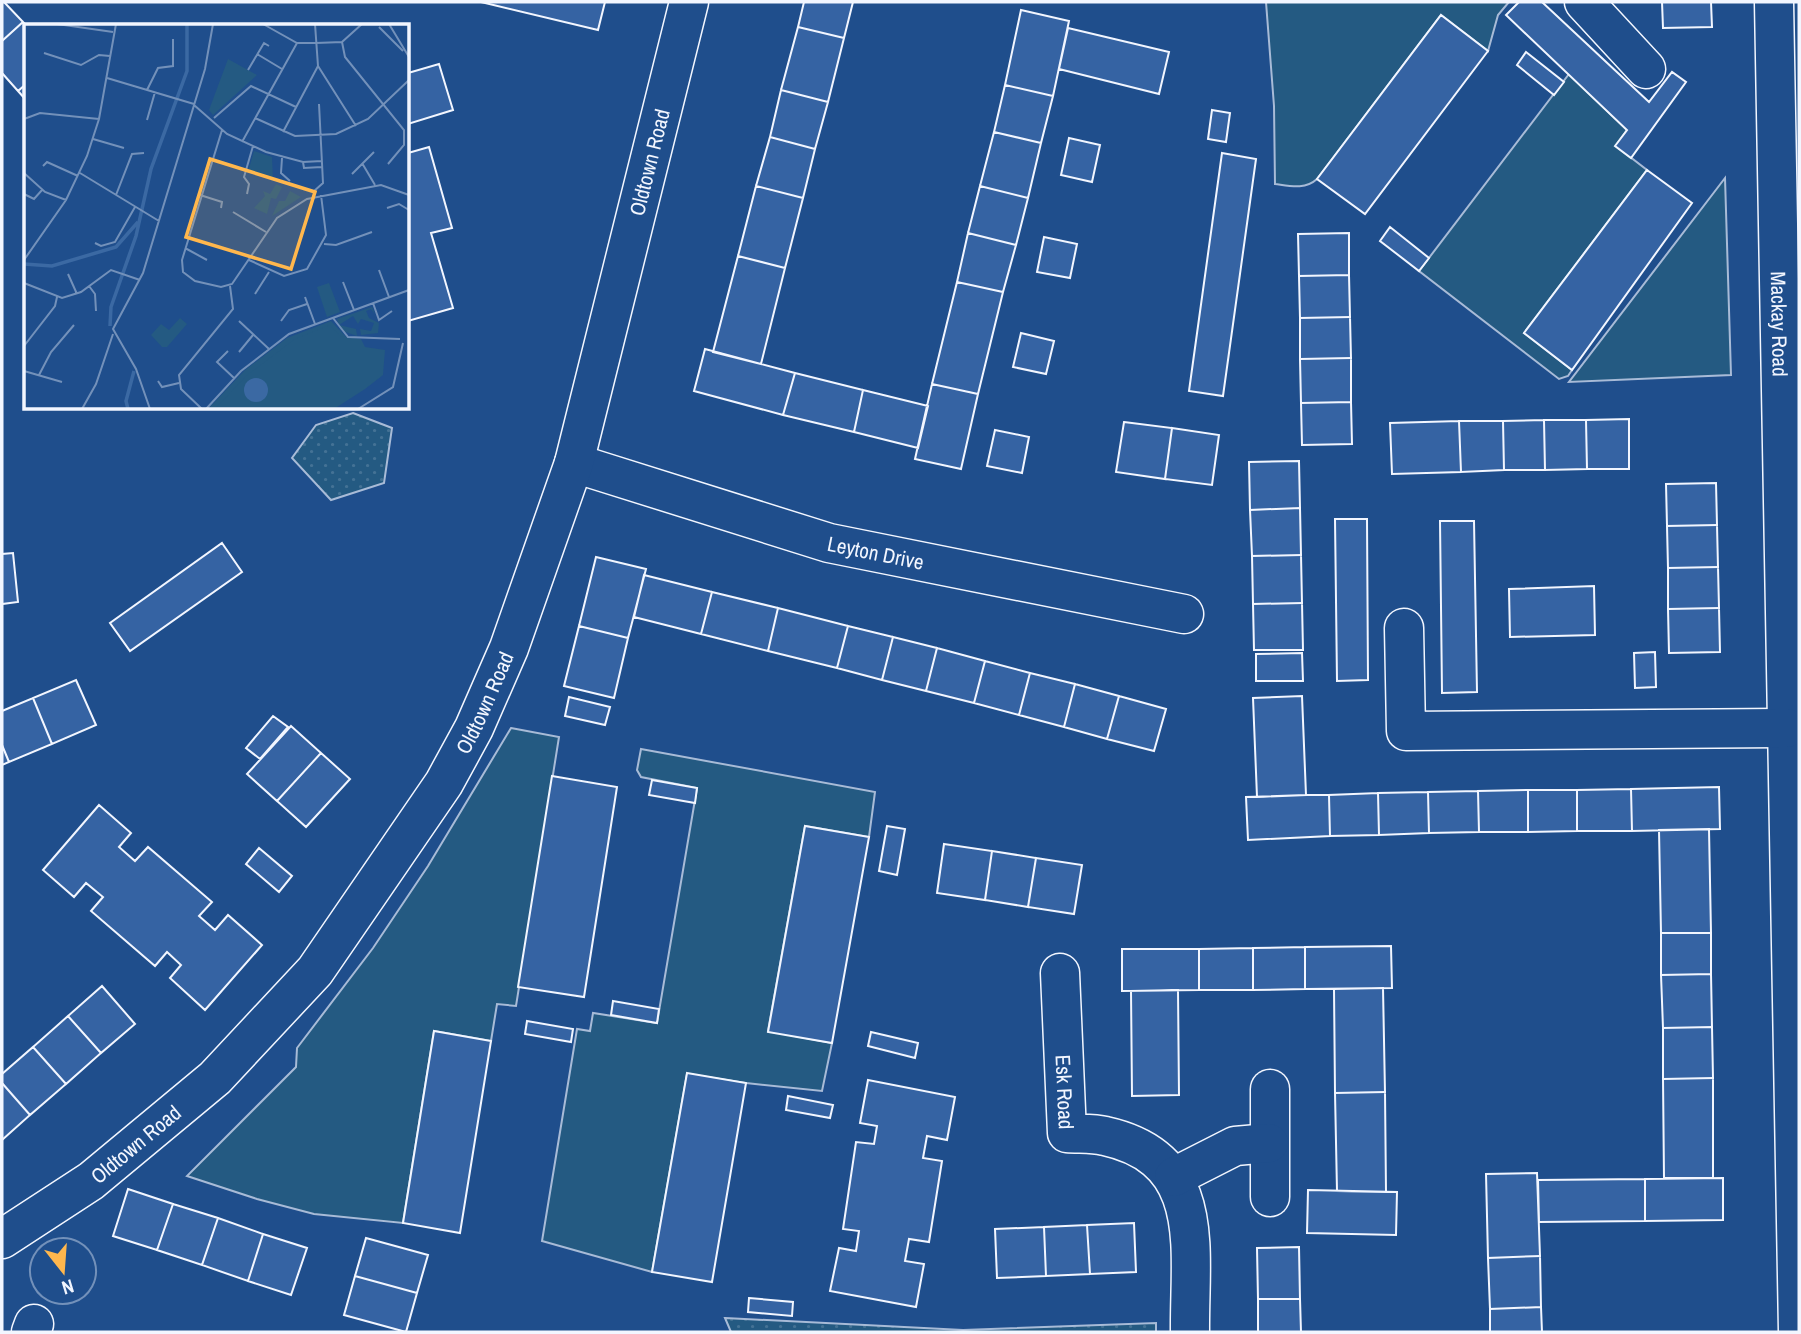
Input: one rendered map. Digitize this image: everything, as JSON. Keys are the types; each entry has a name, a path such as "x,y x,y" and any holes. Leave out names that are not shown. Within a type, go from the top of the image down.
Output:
{"street":[{"name":"Oldtown Road","path":"2,1239 91,1181 215,1078 315,971 444,783 474,728 509,648 574,463 689,2"},
{"path":"1584,2 1646,69"},
{"name":"Mackay Road","path":"1774,2 1797,1332"},
{"name":"Leyton Drive","path":"574,463 829,543 1184,614"},
{"path":"1404,628 1406,731 1787,728"},
{"name":"Esk Road","path":"1060,973 1067,1133 1104,1135 1130,1144 1158,1159 1174,1177 1185,1202 1189,1224 1190,1332"},
{"path":"1270,1089 1270,1197"},
{"path":"1174,1177 1235,1146 1269,1143"}],"shaded area":[{"path":"1266,2 1509,2 1498,15 1488,51 1441,15 1317,179 1307,185 1297,186 1275,184 1274,106"},
{"path":"1569,74 1627,130 1616,146 1647,170 1524,333 1572,370 1568,376 1559,379 1419,271"},
{"path":"1725,178 1731,375 1569,382"},
{"path":"353,413 392,428 384,483 331,500 292,458 316,425"},
{"path":"511,728 559,737 516,1006 497,1004 491,1041 434,1031 403,1223 314,1214 187,1176 296,1067 297,1048 373,948 428,866"},
{"path":"641,749 875,792 869,837 805,826 768,1031 832,1043 822,1091 687,1074 652,1272 542,1241 577,1029 590,1031 593,1013 657,1023 697,788 641,777 637,770"},
{"path":"725,1318 963,1330 1156,1323 1156,1332 731,1332"}],"building":[{"path":"2,2 23,22 2,41"},
{"path":"481,2 605,2 598,30"},
{"path":"804,2 853,2 844,38 798,27"},
{"path":"1519,2 1542,2 1649,102 1672,72 1686,82 1631,158 1615,146 1627,130 1506,15"},
{"path":"1662,2 1711,2 1712,27 1663,28"},
{"path":"1021,10 1069,21 1053,96 1005,85"},
{"path":"1441,15 1488,51 1365,214 1317,179"},
{"path":"23,22 25,24 24,86 18,91 2,73 2,41"},
{"path":"798,27 844,38 828,102 781,90"},
{"path":"1068,28 1169,52 1159,94 1059,69"},
{"path":"1526,52 1564,82 1554,95 1517,65"},
{"path":"439,64 453,110 410,123 410,72"},
{"path":"1005,85 1053,96 1041,143 994,132"},
{"path":"24,86 24,98 18,91"},
{"path":"781,90 828,102 815,149 770,137"},
{"path":"1212,110 1230,113 1226,142 1208,139"},
{"path":"994,132 1041,143 1028,198 980,186"},
{"path":"770,137 815,149 803,198 756,186"},
{"path":"1069,138 1100,145 1092,182 1061,175"},
{"path":"429,147 452,228 431,233 453,308 410,320 410,152"},
{"path":"1222,153 1256,159 1223,396 1189,391"},
{"path":"1647,170 1692,203 1572,370 1524,333"},
{"path":"756,186 803,198 785,268 738,256"},
{"path":"980,186 1028,198 1016,245 968,233"},
{"path":"1390,227 1429,258 1419,271 1380,241"},
{"path":"968,233 1016,245 1003,292 957,282"},
{"path":"1349,233 1349,275 1299,276 1298,234"},
{"path":"1044,237 1077,244 1070,278 1037,272"},
{"path":"738,256 785,268 761,364 713,352"},
{"path":"1349,275 1350,317 1300,318 1299,276"},
{"path":"957,282 1003,292 978,394 932,384"},
{"path":"1350,317 1351,358 1300,359 1300,318"},
{"path":"1021,333 1054,341 1046,374 1013,367"},
{"path":"705,349 795,373 783,415 694,391"},
{"path":"1351,358 1351,402 1301,403 1300,359"},
{"path":"795,373 863,390 854,432 783,415"},
{"path":"932,384 978,394 961,469 915,459"},
{"path":"863,390 928,406 918,448 854,432"},
{"path":"1351,402 1352,444 1302,445 1301,403"},
{"path":"1629,419 1629,469 1587,469 1586,420"},
{"path":"1544,420 1586,420 1587,469 1545,470"},
{"path":"1544,420 1545,470 1504,470 1503,421"},
{"path":"1459,421 1503,421 1504,470 1461,472"},
{"path":"1459,421 1461,472 1392,474 1390,423"},
{"path":"1124,422 1172,428 1165,479 1116,472"},
{"path":"1172,428 1219,435 1212,485 1165,479"},
{"path":"995,430 1029,437 1022,473 987,466"},
{"path":"1299,461 1300,508 1250,510 1249,462"},
{"path":"1716,483 1717,525 1667,526 1666,484"},
{"path":"1300,508 1301,555 1252,556 1250,510"},
{"path":"1335,519 1367,519 1368,680 1337,681"},
{"path":"1440,521 1474,521 1477,692 1442,693"},
{"path":"1717,525 1718,567 1668,568 1667,526"},
{"path":"222,543 242,572 130,651 110,623"},
{"path":"13,553 18,602 2,604 2,554"},
{"path":"1301,555 1302,603 1253,604 1252,556"},
{"path":"596,557 646,569 628,638 579,626"},
{"path":"1718,567 1719,608 1668,609 1668,568"},
{"path":"644,575 712,592 701,634 634,617"},
{"path":"1594,586 1595,635 1510,637 1509,589"},
{"path":"712,592 778,608 768,651 701,634"},
{"path":"1302,603 1303,650 1254,650 1253,604"},
{"path":"778,608 848,626 837,668 768,651"},
{"path":"1719,608 1720,652 1669,653 1668,609"},
{"path":"579,626 628,638 614,698 564,686"},
{"path":"848,626 893,637 882,680 837,668"},
{"path":"893,637 937,648 926,691 882,680"},
{"path":"937,648 985,661 974,703 926,691"},
{"path":"1655,652 1656,687 1635,688 1634,653"},
{"path":"1302,653 1303,681 1256,681 1256,654"},
{"path":"985,661 1030,673 1019,715 974,703"},
{"path":"1030,673 1075,684 1064,727 1019,715"},
{"path":"76,680 96,725 52,744 33,698"},
{"path":"1075,684 1119,696 1107,739 1064,727"},
{"path":"1119,696 1166,709 1154,751 1107,739"},
{"path":"1302,696 1306,795 1257,797 1253,698"},
{"path":"569,697 610,707 605,725 565,716"},
{"path":"33,698 52,744 9,762 2,745 2,711"},
{"path":"273,716 288,727 260,759 246,748"},
{"path":"291,726 321,753 277,801 247,774"},
{"path":"2,745 9,762 2,765"},
{"path":"321,753 350,779 306,827 277,801"},
{"path":"552,776 617,787 584,997 518,987"},
{"path":"652,780 697,788 695,803 649,795"},
{"path":"1719,787 1720,829 1632,831 1631,789"},
{"path":"1631,789 1632,831 1577,831 1577,790"},
{"path":"1528,790 1528,832 1479,832 1478,791"},
{"path":"1528,790 1577,790 1577,831 1528,832"},
{"path":"1478,791 1479,832 1429,833 1428,792"},
{"path":"1428,792 1429,833 1379,835 1378,793"},
{"path":"1378,793 1379,835 1330,836 1329,795"},
{"path":"1329,795 1330,836 1248,840 1246,797"},
{"path":"99,805 131,833 119,847 135,861 148,847 212,902 199,916 215,930 228,915 262,945 205,1010 170,978 181,965 167,952 155,966 91,911 103,897 86,883 74,897 43,870"},
{"path":"805,826 869,837 832,1043 768,1032"},
{"path":"887,826 905,829 897,875 879,871"},
{"path":"1709,829 1711,933 1661,933 1659,830"},
{"path":"944,844 992,851 985,900 937,893"},
{"path":"259,848 292,876 279,892 246,864"},
{"path":"992,851 1036,858 1028,907 985,900"},
{"path":"1036,858 1082,865 1074,914 1028,907"},
{"path":"1661,933 1711,933 1711,974 1661,975"},
{"path":"1391,946 1392,988 1305,989 1305,947"},
{"path":"1305,947 1305,989 1253,990 1253,948"},
{"path":"1253,948 1253,990 1199,990 1199,949"},
{"path":"1122,949 1199,949 1199,990 1122,991"},
{"path":"1711,974 1712,1027 1663,1028 1661,975"},
{"path":"102,986 135,1024 101,1053 68,1016"},
{"path":"1383,988 1385,1092 1335,1093 1334,989"},
{"path":"1178,990 1179,1095 1132,1096 1131,991"},
{"path":"613,1001 659,1009 657,1023 611,1015"},
{"path":"68,1016 101,1053 66,1084 33,1047"},
{"path":"527,1021 573,1029 571,1042 525,1034"},
{"path":"1712,1027 1713,1078 1663,1079 1663,1028"},
{"path":"434,1031 491,1041 460,1233 403,1223"},
{"path":"871,1032 918,1043 915,1058 868,1046"},
{"path":"33,1047 66,1084 30,1115 2,1083 2,1074"},
{"path":"687,1073 746,1083 712,1282 652,1272"},
{"path":"1713,1078 1713,1178 1664,1178 1663,1079"},
{"path":"868,1080 955,1097 947,1140 927,1136 923,1158 942,1161 929,1242 909,1239 905,1261 924,1264 916,1307 830,1291 839,1248 856,1251 859,1231 843,1229 856,1142 874,1144 877,1126 860,1123"},
{"path":"2,1083 30,1115 2,1140"},
{"path":"1385,1092 1386,1192 1337,1191 1335,1093"},
{"path":"788,1096 833,1105 830,1118 786,1110"},
{"path":"1537,1173 1540,1256 1488,1258 1486,1174"},
{"path":"1723,1178 1723,1220 1645,1221 1645,1179"},
{"path":"1645,1179 1645,1221 1539,1222 1538,1180"},
{"path":"128,1189 173,1204 157,1250 113,1236"},
{"path":"1308,1190 1397,1192 1396,1235 1307,1233"},
{"path":"173,1204 218,1218 202,1265 157,1250"},
{"path":"218,1218 263,1234 248,1281 202,1265"},
{"path":"1134,1223 1136,1272 1090,1274 1087,1225"},
{"path":"1087,1225 1090,1274 1046,1276 1044,1227"},
{"path":"1044,1227 1046,1276 997,1278 995,1229"},
{"path":"263,1234 307,1248 291,1295 248,1281"},
{"path":"366,1238 428,1255 417,1293 355,1276"},
{"path":"1299,1247 1300,1299 1258,1299 1257,1248"},
{"path":"1540,1256 1541,1307 1490,1309 1488,1258"},
{"path":"355,1276 417,1293 406,1332 344,1315"},
{"path":"749,1298 793,1302 792,1316 748,1312"},
{"path":"1258,1299 1300,1299 1301,1332 1258,1332"},
{"path":"1541,1307 1542,1332 1490,1332 1490,1309"}]}
